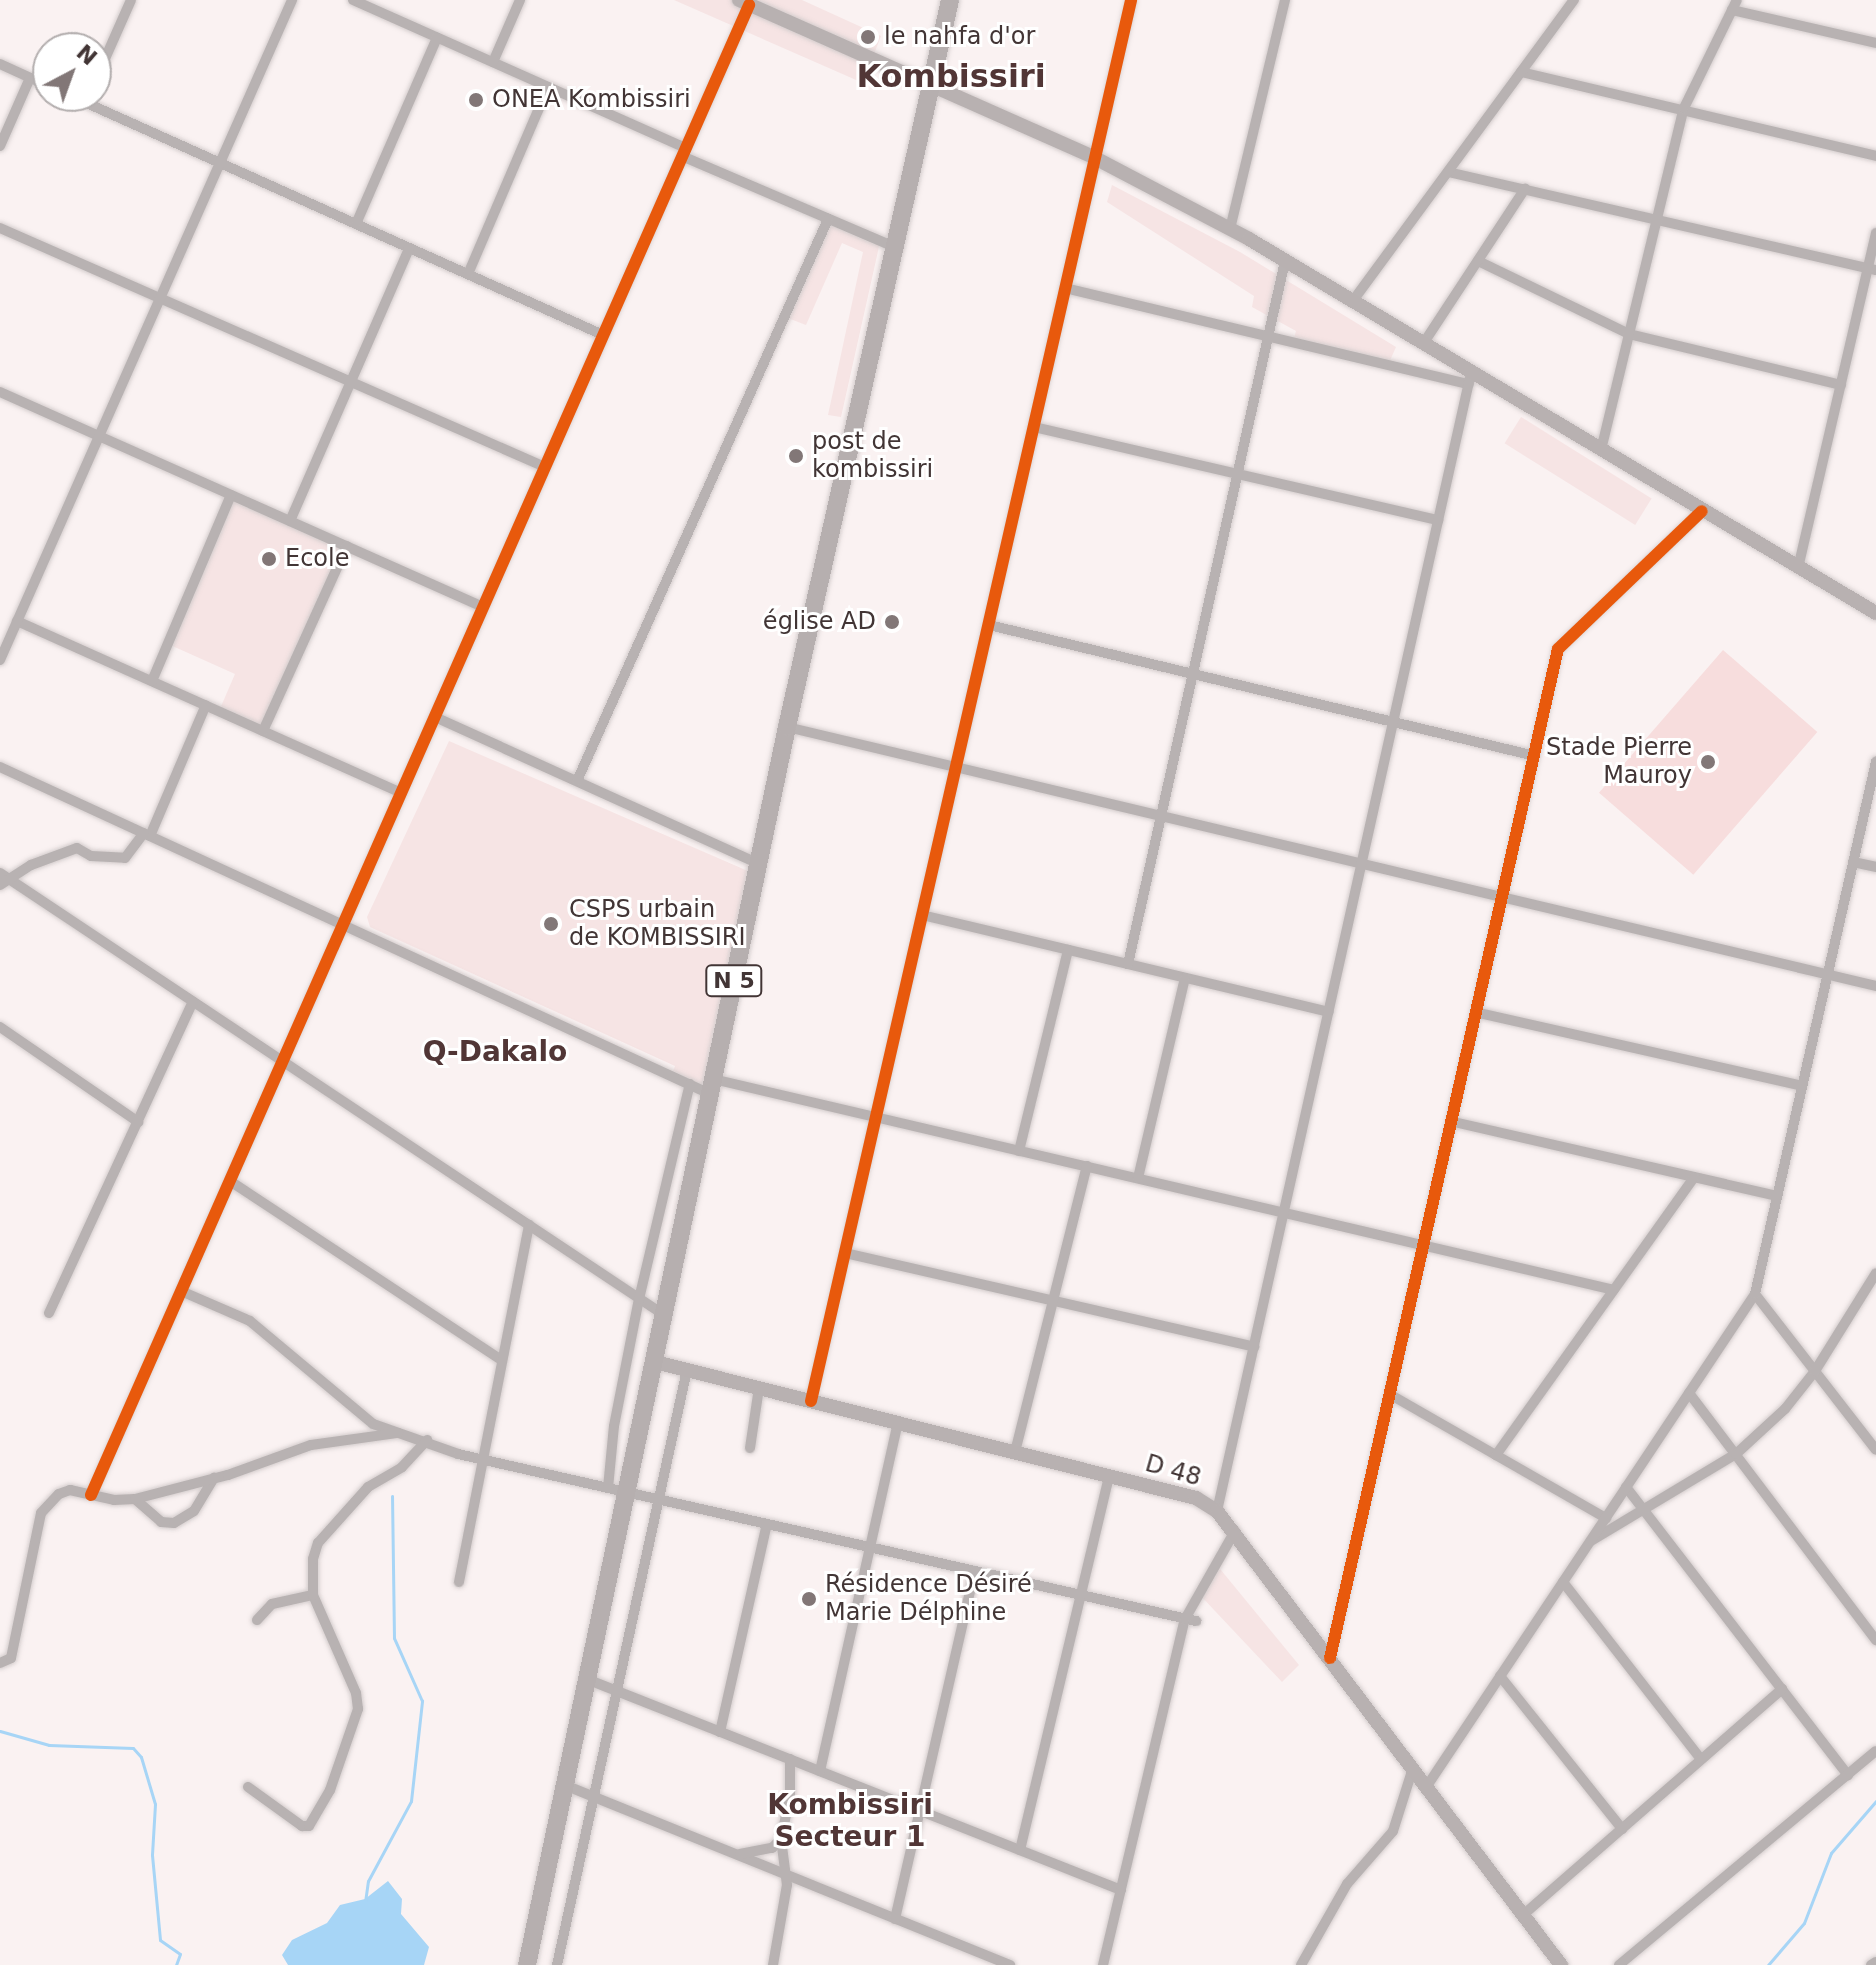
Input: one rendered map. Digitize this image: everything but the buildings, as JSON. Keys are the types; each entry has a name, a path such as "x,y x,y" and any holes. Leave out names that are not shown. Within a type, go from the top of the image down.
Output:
{"highway":[{"name":"N 5","path":"527,1965 787,727 950,0"}],"street":[{"path":"112,43 131,0"},
{"path":"0,660 292,0"},
{"path":"353,0 894,247"},
{"path":"493,62 520,0"},
{"path":"811,1401 1131,0"},
{"path":"1230,229 1285,0"},
{"path":"1352,302 1574,0"},
{"path":"91,1495 684,152 744,2 1095,158 1230,229 1423,344 1470,378 1601,450 1876,613"},
{"path":"1601,450 1684,108 1734,5 1876,43"},
{"path":"356,224 437,38"},
{"path":"0,64 30,78 0,146"},
{"path":"1521,72 1684,108 1876,156"},
{"path":"468,274 548,87"},
{"path":"112,111 220,163 603,335"},
{"path":"1448,172 1872,269"},
{"path":"1423,344 1525,189"},
{"path":"577,781 828,219"},
{"path":"0,228 545,467"},
{"path":"1798,568 1872,269 1876,233"},
{"path":"290,521 409,248"},
{"path":"1128,964 1285,261"},
{"path":"1478,261 1629,334 1841,385"},
{"path":"1065,288 1269,337 1470,378"},
{"path":"1217,1511 1470,378"},
{"path":"0,392 483,607"},
{"path":"1034,427 1438,520"},
{"path":"152,681 231,495"},
{"path":"1330,1658 1505,899 1558,649 1702,511"},
{"path":"263,731 347,546"},
{"path":"17,621 401,793"},
{"path":"989,625 1535,756"},
{"path":"3,879 77,848 91,856 125,858 147,835 206,705"},
{"path":"435,717 759,864"},
{"path":"787,727 1876,986"},
{"path":"1427,1786 1755,1294 1876,762"},
{"path":"0,767 690,1084 876,1117 1614,1290"},
{"path":"1853,862 1876,867"},
{"path":"3,879 664,1315"},
{"path":"922,915 1329,1012"},
{"path":"1019,1151 1068,950"},
{"path":"1138,1178 1185,978"},
{"path":"49,1313 193,1002"},
{"path":"1479,1013 1802,1086"},
{"path":"0,1027 138,1122"},
{"path":"608,1488 614,1426 639,1299 690,1084"},
{"path":"1454,1122 1777,1196"},
{"path":"1015,1452 1087,1166"},
{"path":"1496,1455 1694,1177"},
{"path":"230,1181 500,1359"},
{"path":"459,1582 479,1459 529,1225"},
{"path":"845,1253 1254,1347"},
{"path":"1589,1542 1736,1454 1785,1409 1815,1371 1876,1273"},
{"path":"181,1291 250,1321 373,1424 406,1431 479,1459 1190,1620"},
{"path":"1755,1294 1876,1450"},
{"name":"D 48","path":"655,1362 1196,1498 1217,1511 1561,1965"},
{"path":"557,1965 687,1370"},
{"path":"750,1448 759,1388"},
{"path":"1689,1393 1876,1640"},
{"path":"1391,1395 1606,1518"},
{"path":"820,1771 898,1423"},
{"path":"0,1663 11,1658 41,1513 59,1494 70,1490 135,1499 214,1478 311,1445 406,1431"},
{"path":"248,1787 302,1826 309,1826 353,1735 356,1693 313,1595 318,1543 368,1487 402,1467 427,1440"},
{"path":"1020,1850 1109,1476"},
{"path":"135,1499 161,1522 174,1523 194,1511 214,1478"},
{"path":"1626,1487 1848,1775"},
{"path":"720,1732 767,1524"},
{"path":"1103,1965 1190,1620 1235,1531"},
{"path":"895,1919 975,1571"},
{"path":"1563,1582 1701,1759"},
{"path":"257,1620 272,1604 313,1595"},
{"path":"1500,1676 1622,1829"},
{"path":"589,1680 1121,1890"},
{"path":"1523,1915 1782,1689"},
{"path":"1619,1965 1876,1751"},
{"path":"773,1965 788,1877 781,1839 790,1759"},
{"path":"1301,1965 1347,1884 1393,1831 1413,1768"},
{"path":"567,1786 993,1962 1010,1965"},
{"path":"737,1855 772,1848 781,1839"}],"shaded area":[{"path":"674,0 802,0 881,36 863,83"},
{"path":"1112,185 1240,252 1396,347 1388,365 1293,342 1296,331 1252,307 1254,296 1107,202"},
{"path":"828,219 880,242 841,417 828,415 863,252 842,243 806,325 785,317"},
{"path":"1521,417 1652,499 1635,525 1505,443"},
{"path":"231,495 347,546 263,731 219,711 235,674 168,644"},
{"name":"Stade Pierre Mauroy","path":"1723,650 1817,732 1693,875 1599,793"},
{"path":"449,741 757,875 710,1094 671,1076 675,1066 370,927 367,917"},
{"path":"1216,1564 1299,1665 1282,1682 1199,1594"}],"water":[{"path":"388,1881 402,1899 401,1914 429,1947 424,1965 288,1965 282,1955 292,1940 327,1923 340,1905 365,1899"}],"waterway":[{"path":"365,1902 368,1881 411,1801 422,1701 394,1638 392,1496"},
{"path":"0,1731 49,1745 133,1748 141,1757 155,1804 152,1855 160,1940 180,1954 176,1965"},
{"path":"1768,1965 1804,1923 1831,1853 1876,1801"}],"cycle path":[{"path":"811,1401 1131,0"},
{"path":"91,1495 749,5"},
{"path":"1330,1658 1558,649 1702,511"}],"place":[{"name":"le nahfa d'or","path":"868,37"},
{"name":"ONEA Kombissiri","path":"476,100"},
{"name":"post de kombissiri","path":"796,456"},
{"name":"Ecole","path":"269,559"},
{"name":"église AD","path":"892,622"},
{"name":"Stade Pierre Mauroy","path":"1708,762"},
{"name":"CSPS urbain de KOMBISSIRI","path":"551,924"},
{"name":"Résidence Désiré Marie Délphine","path":"809,1599"}],"district":[{"name":"Kombissiri","path":"951,76"},
{"name":"Q-Dakalo","path":"495,1052"},
{"name":"Kombissiri Secteur 1","path":"850,1821"}]}
